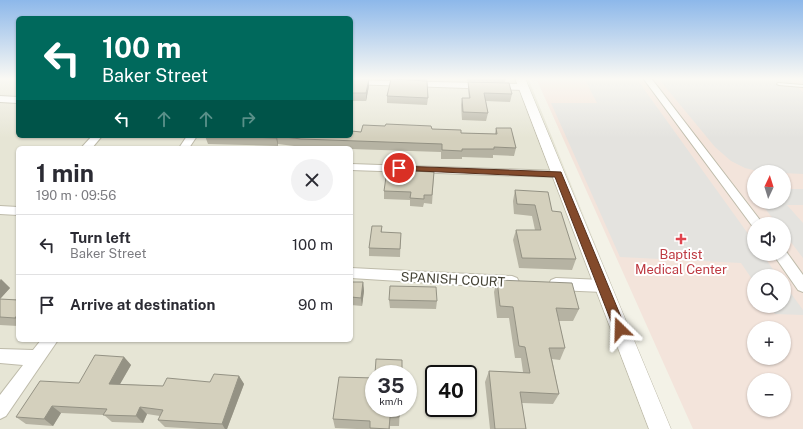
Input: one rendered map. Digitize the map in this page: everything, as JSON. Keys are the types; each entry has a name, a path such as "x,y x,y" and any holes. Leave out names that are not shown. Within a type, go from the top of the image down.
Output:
{"street":[{"path":"528,98 660,429"},
{"path":"662,98 752,217"},
{"path":"0,106 9,99"},
{"path":"88,146 95,138"},
{"path":"353,167 558,174"},
{"path":"0,210 16,211"},
{"path":"785,261 803,286"},
{"name":"SPANISH COURT","path":"353,273 524,282"},
{"path":"540,283 603,286"},
{"path":"0,410 49,342"},
{"path":"0,356 37,358"}],"shaded area":[{"path":"0,98 16,98 16,138 353,138 353,98 536,98 670,429 0,429"},
{"name":"Baptist Medical Center","path":"545,98 803,98 803,429 693,429"},
{"path":"594,98 650,98 747,232 747,261 767,261 773,269 747,269 747,272 741,263 620,257 551,103 597,103"},
{"path":"675,98 803,98 803,174 791,173 791,165 747,165 747,168 731,161 715,147"},
{"path":"791,189 803,189 803,205 791,205"},
{"path":"765,209 791,209 803,223 803,258 791,242 791,217 772,217"},
{"path":"791,294 803,310 803,315 775,314 791,313"}],"building":[{"path":"462,98 485,98 488,113 463,112"},
{"path":"386,124 431,126 432,129 461,130 461,133 497,134 496,128 511,128 516,148 494,147 494,149 462,149 462,151 442,150 442,144 293,138 353,138 353,131 361,132 363,125 385,126"},
{"path":"387,170 434,172 432,195 424,195 424,199 410,198 411,192 384,191"},
{"path":"515,190 548,192 552,211 561,212 576,259 522,258 516,230 541,230 535,205 517,204"},
{"path":"372,226 382,226 381,232 401,233 400,249 369,248"},
{"path":"497,280 572,283 579,309 556,308 565,348 549,348 559,394 520,392 526,429 495,429 489,371 530,373 525,347 519,346 513,307 500,306"},
{"path":"353,282 363,282 361,298 353,297"},
{"path":"390,286 436,287 437,301 389,300"},
{"path":"0,299 16,300 15,318 0,317"},
{"path":"95,355 124,357 109,384 163,386 167,378 210,382 214,374 239,376 222,424 158,420 163,410 140,407 136,416 103,415 107,409 52,406 44,419 16,417 40,381 79,383"},
{"path":"376,359 402,360 402,365 376,365"},
{"path":"339,377 365,378 365,417 390,417 389,429 370,428 370,421 333,419"}],"place":[{"name":"Baptist Medical Center","path":"681,239"}],"route":[{"path":"399,168 558,174 620,329"}]}
